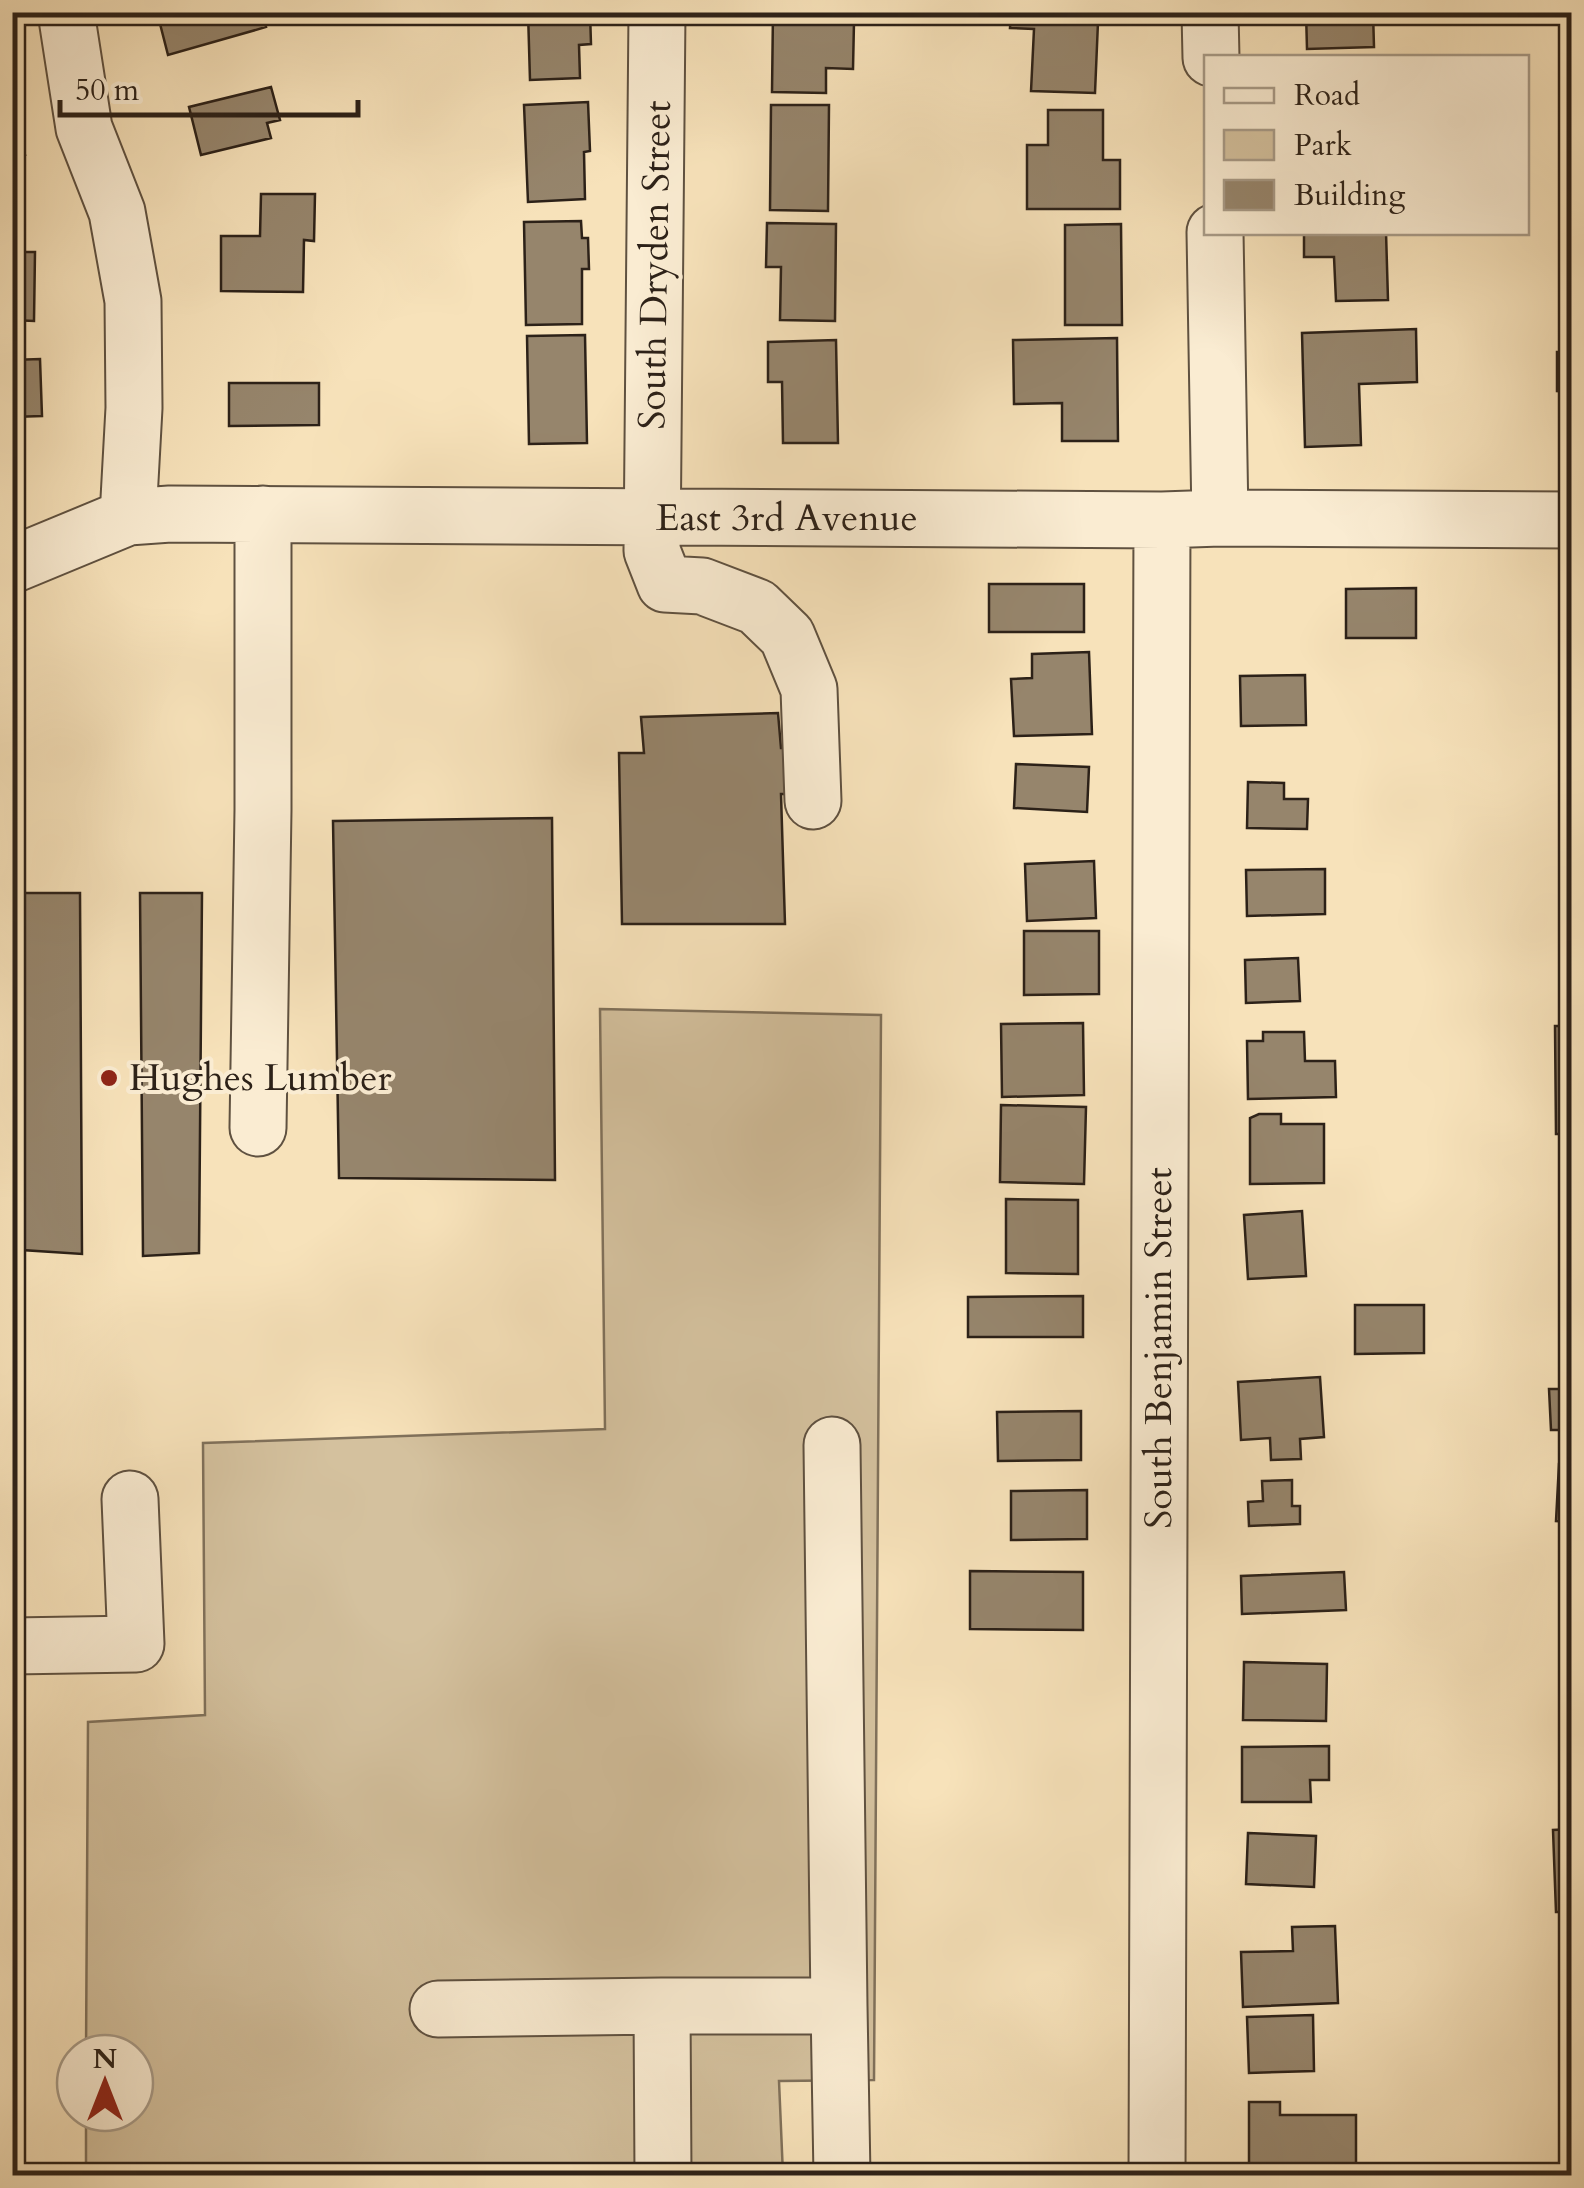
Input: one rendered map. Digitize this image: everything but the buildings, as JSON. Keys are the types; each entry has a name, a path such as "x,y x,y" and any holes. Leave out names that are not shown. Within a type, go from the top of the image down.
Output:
{"street":[{"path":"66,12 84,128 116,212 133,301 134,408 128,517"},
{"name":"South Dryden Street","path":"657,12 652,551 664,584 702,586 757,606 787,636 810,689 812,801"},
{"path":"1210,12 1212,55"},
{"path":"1215,235 1220,518"},
{"name":"East 3rd Avenue","path":"12,566 128,517 170,514 1572,520"},
{"path":"258,1128 263,514"},
{"name":"South Benjamin Street","path":"1157,2176 1162,520"},
{"path":"832,1445 842,2176"},
{"path":"12,1646 136,1644 130,1499"},
{"path":"662,2006 663,2176"},
{"path":"438,2009 839,2006"}],"green space":[{"path":"600,1009 881,1015 874,2080 779,2081 783,2175 86,2176 86,2133 155,2133 155,2033 86,2033 88,1722 205,1715 203,1443 605,1429"}],"place":[{"name":"Hughes Lumber","path":"109,1078"}]}
